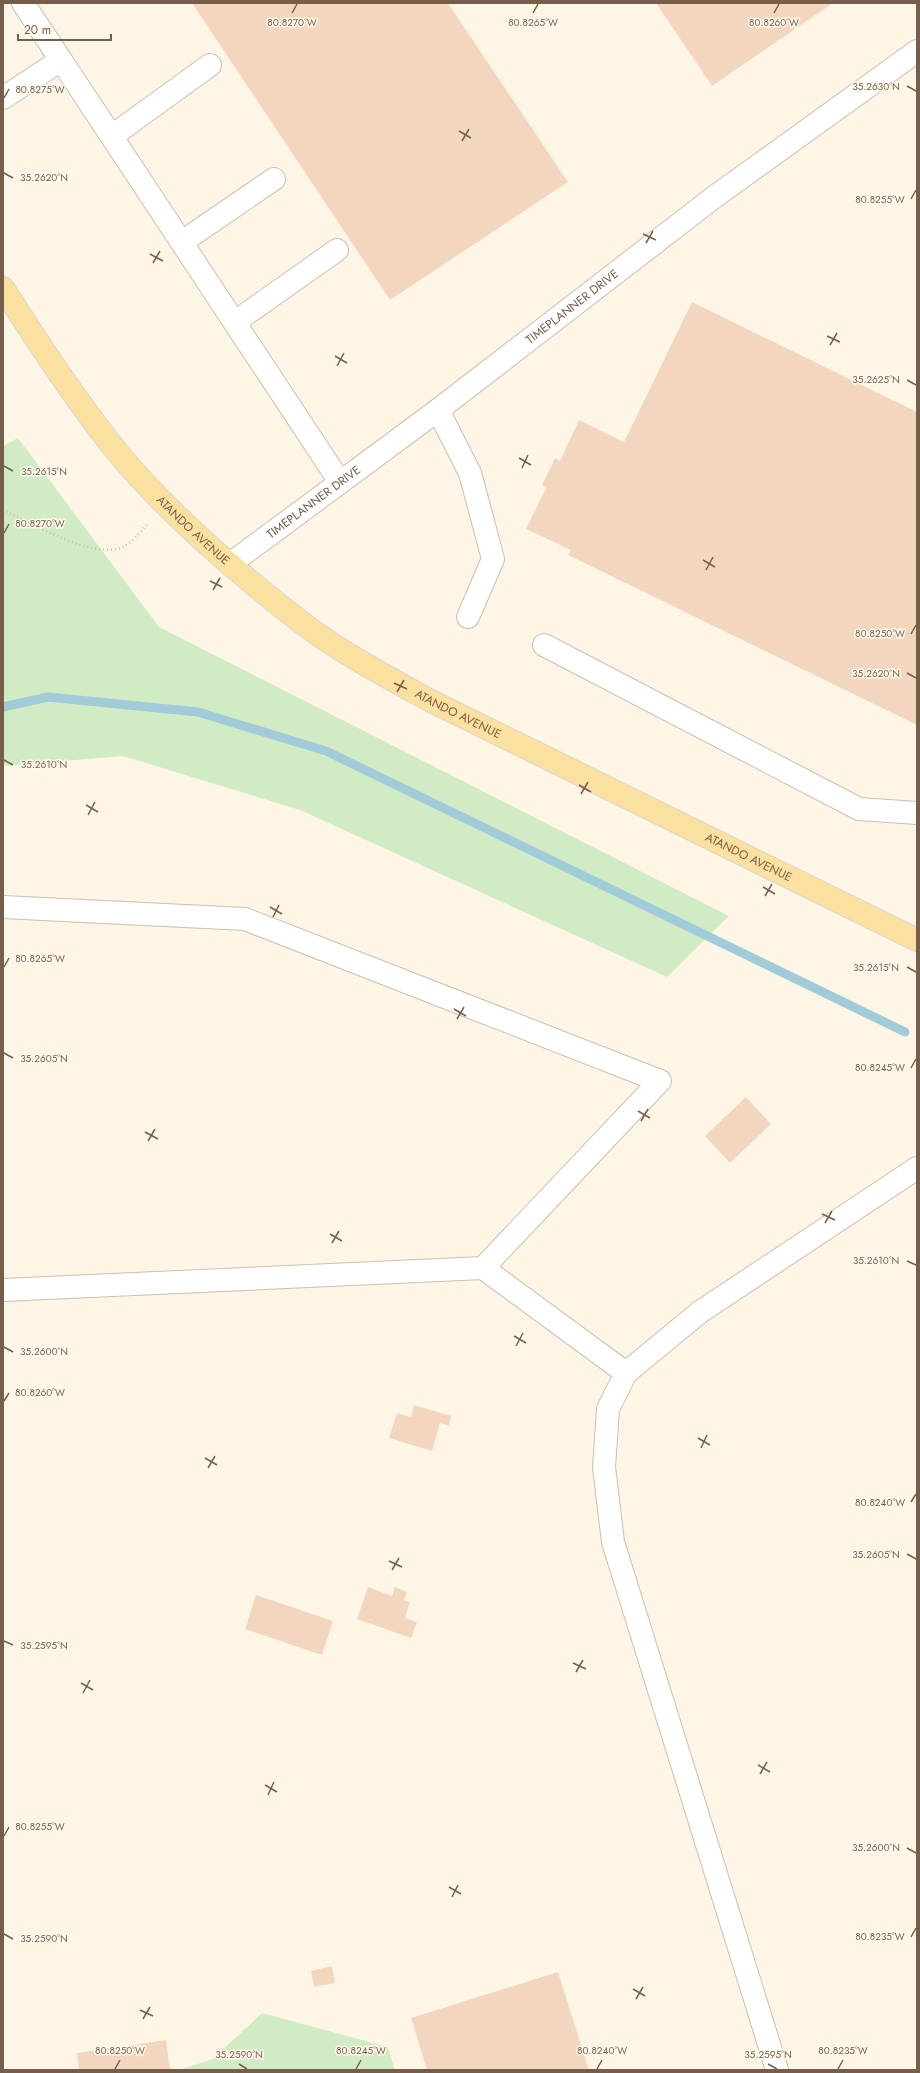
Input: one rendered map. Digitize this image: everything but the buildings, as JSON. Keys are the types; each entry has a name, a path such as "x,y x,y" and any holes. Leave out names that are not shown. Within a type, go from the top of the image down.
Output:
{"main road":[{"name":"ATANDO AVENUE","path":"3,288 56,369 119,454 167,506 230,564 322,638 394,681 434,702 917,940"}],"street":[{"path":"23,3 340,482"},
{"name":"TIMEPLANNER DRIVE","path":"230,564 438,410 713,198 917,51"},
{"path":"3,98 62,60"},
{"path":"112,136 210,65"},
{"path":"182,242 274,179"},
{"path":"235,322 337,250"},
{"path":"438,410 470,473 493,559 468,617"},
{"path":"544,645 859,809 917,813"},
{"path":"3,907 245,919 660,1081 483,1268"},
{"path":"777,2070 613,1542 604,1467 608,1409 626,1373 700,1312 917,1168"},
{"path":"3,1290 483,1268 626,1373"}],"path":[{"path":"3,510 82,547 108,550 123,547 167,506"}],"green space":[{"path":"18,438 159,627 729,916 667,977 300,810 123,756 3,766 3,446"},
{"path":"262,2013 388,2047 395,2070 179,2070 213,2059"}],"waterway":[{"path":"3,707 48,697 198,712 326,751 905,1032"}]}
